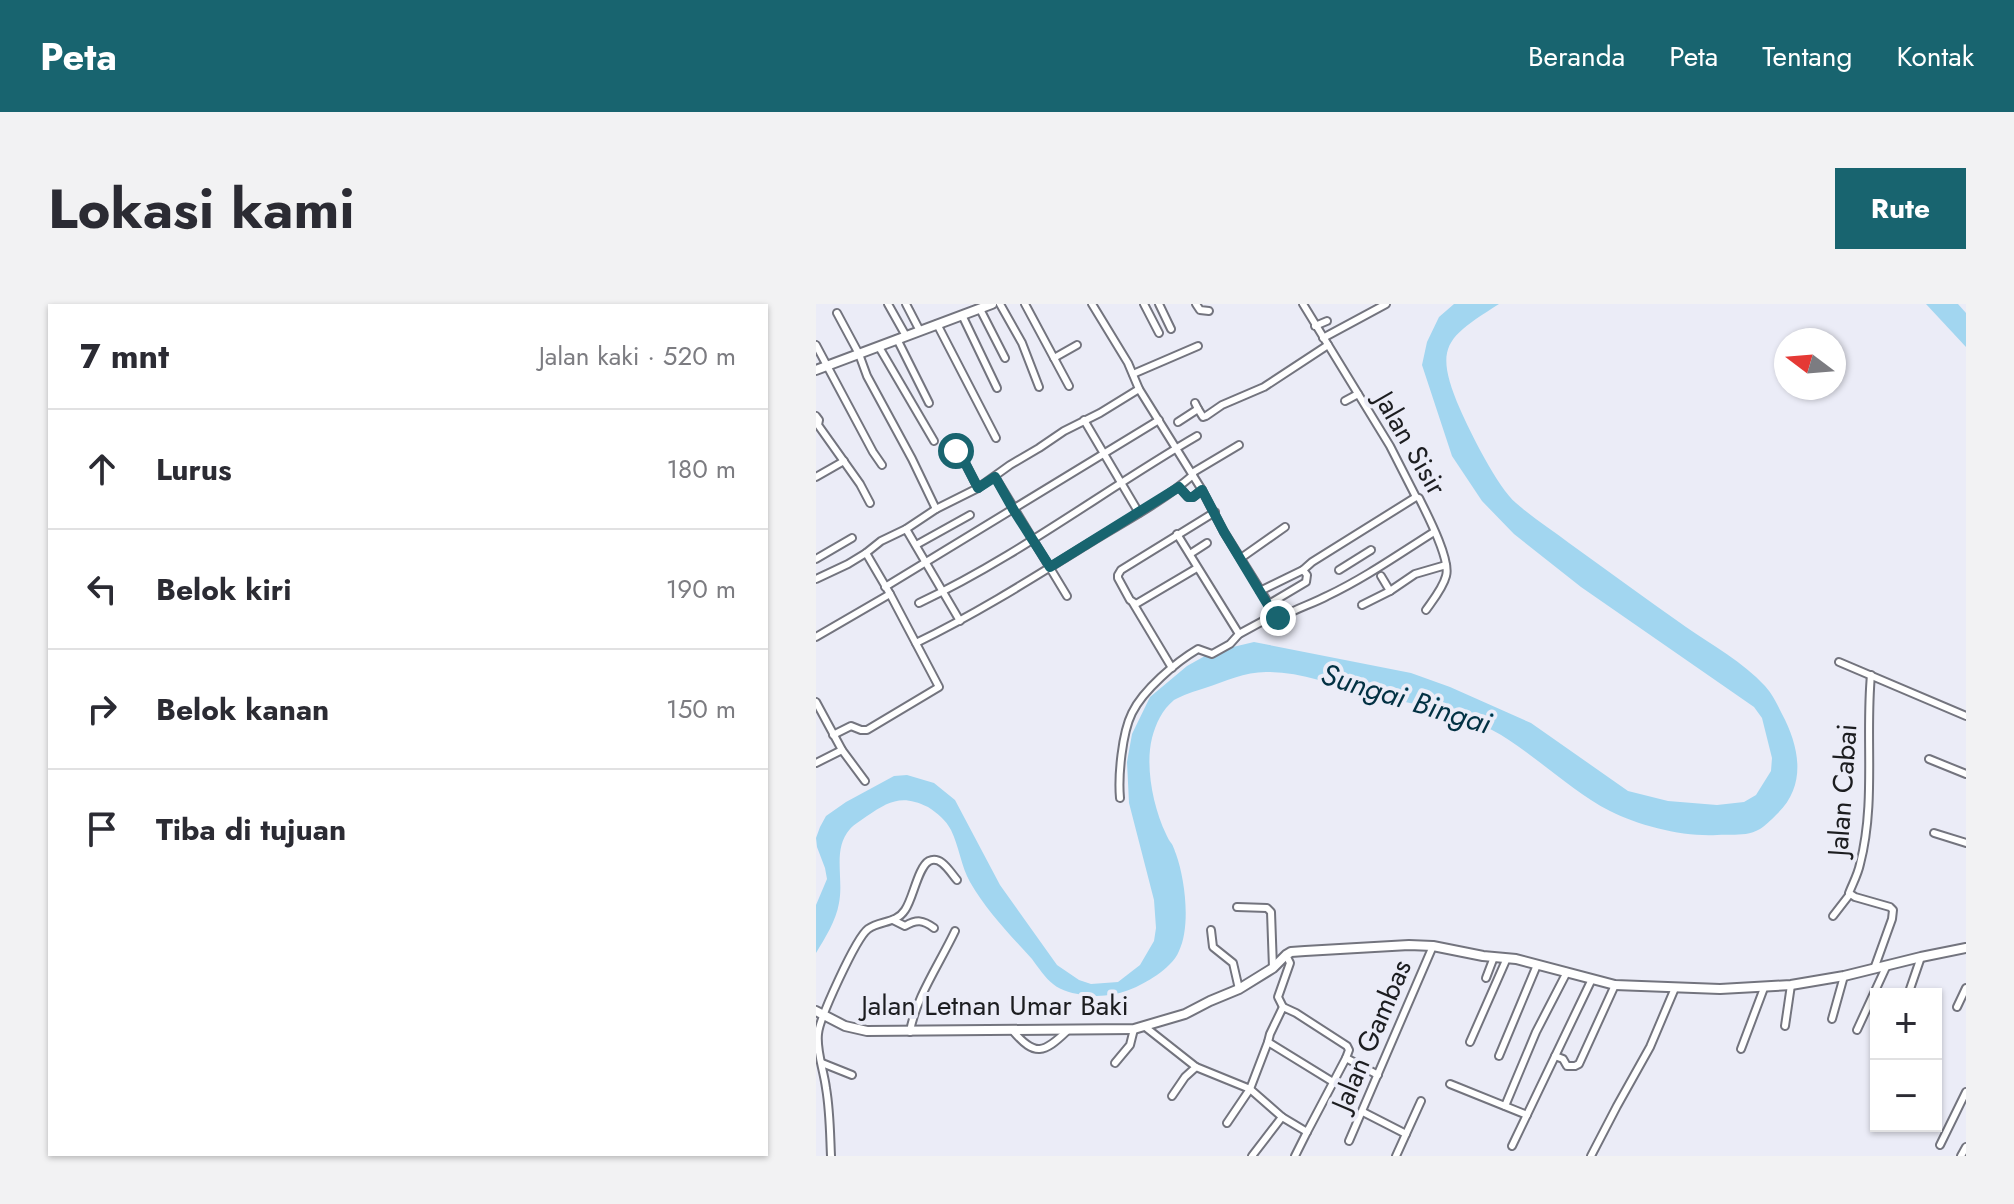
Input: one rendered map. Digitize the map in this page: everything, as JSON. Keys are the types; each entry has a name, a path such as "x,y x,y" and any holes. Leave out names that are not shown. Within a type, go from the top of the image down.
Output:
{"street":[{"path":"888,304 929,403"},
{"path":"906,304 920,331"},
{"path":"816,370 974,308 992,304"},
{"path":"1000,304 1022,343 1039,387"},
{"path":"1025,304 1069,386"},
{"path":"1092,304 1274,615"},
{"path":"1144,304 1159,333"},
{"path":"1159,304 1171,329"},
{"path":"1196,304 1200,310 1209,311"},
{"name":"Jalan Sisir","path":"1303,304 1419,498 1440,542 1446,565"},
{"path":"1178,422 1196,406 1203,417 1264,387 1386,304"},
{"path":"974,308 1005,358"},
{"path":"837,313 936,509"},
{"path":"962,315 997,388"},
{"path":"1315,326 1327,321"},
{"path":"937,324 996,438"},
{"path":"816,345 882,465"},
{"path":"1054,358 1077,345"},
{"path":"1133,374 1198,346"},
{"path":"879,347 934,441"},
{"path":"816,579 978,488 1010,465 1139,389"},
{"path":"1345,401 1358,394"},
{"path":"816,416 819,420 817,425 870,503"},
{"path":"1084,420 1139,513"},
{"path":"816,637 926,563 1159,420"},
{"path":"919,603 1032,539 1197,436"},
{"path":"916,643 960,621 1139,513 1179,487 1192,474 1239,445"},
{"path":"949,454 956,451 961,455 978,488"},
{"path":"816,477 844,461"},
{"path":"995,477 1067,596"},
{"path":"1179,487 1188,497 1202,490"},
{"path":"1260,591 1303,570 1416,497"},
{"path":"1172,668 1118,578 1119,572 1215,512"},
{"path":"916,545 970,515"},
{"path":"1241,558 1285,527"},
{"path":"906,529 960,621"},
{"path":"1120,798 1121,769 1130,715 1141,697 1172,668 1198,649 1212,654 1239,634 1274,615 1282,617 1326,597 1434,532"},
{"path":"1177,534 1239,634"},
{"path":"816,559 852,538"},
{"path":"1190,554 1207,543"},
{"path":"1339,570 1371,550"},
{"path":"833,735 851,726 867,730 939,687 866,553"},
{"path":"1357,560 1367,575"},
{"path":"1362,605 1415,574 1446,565 1445,580 1426,610"},
{"path":"1133,603 1140,603 1197,568"},
{"path":"1269,604 1306,582 1307,575 1303,570"},
{"path":"1381,576 1390,591"},
{"path":"1839,662 1966,716"},
{"name":"Jalan Cabai","path":"1871,675 1867,828 1860,866 1850,894 1893,910 1874,969"},
{"path":"816,702 842,750 865,781"},
{"path":"816,763 842,750"},
{"path":"1929,759 1966,774"},
{"path":"1934,833 1966,843"},
{"path":"831,1156 829,1106 818,1033 820,1013 862,935 872,926 893,920 904,912 922,868 928,862 936,860 943,863 957,880"},
{"path":"1833,916 1850,894"},
{"path":"1237,907 1267,908 1271,912 1273,968"},
{"path":"893,920 903,926 920,920 934,928"},
{"path":"1211,930 1213,947 1235,967 1239,989"},
{"path":"910,1032 920,998 955,931"},
{"path":"1295,1156 1349,1050 1283,1007 1278,997 1290,963 1286,955 1291,952 1433,946 1507,958 1615,985 1764,988 1844,976 1966,948"},
{"name":"Jalan Gambas","path":"1349,1141 1433,946"},
{"name":"Jalan Letnan Umar Baki","path":"820,1013 855,1030 1134,1029 1185,1014 1239,989 1273,968 1286,955"},
{"path":"1486,978 1494,957"},
{"path":"1910,988 1921,957"},
{"path":"1470,1042 1507,958"},
{"path":"1499,1056 1537,965"},
{"path":"1857,1030 1887,965"},
{"path":"1505,1106 1536,1032 1567,972"},
{"path":"1832,1019 1844,976"},
{"path":"1512,1146 1592,979"},
{"path":"1555,1056 1563,1059 1567,1066 1578,1065 1615,985"},
{"path":"1785,1026 1791,985"},
{"path":"1591,1156 1650,1047 1675,988"},
{"path":"1741,1049 1764,988"},
{"path":"1957,1007 1966,988"},
{"path":"1227,1123 1250,1089 1283,1007"},
{"path":"1144,1026 1196,1067 1250,1089 1282,1117 1307,1132"},
{"path":"1115,1063 1130,1045 1134,1029"},
{"path":"1013,1031 1029,1048 1036,1050 1047,1048 1067,1031"},
{"path":"1268,1042 1333,1082"},
{"path":"1346,1058 1378,1075"},
{"path":"822,1063 852,1075"},
{"path":"1172,1096 1196,1067"},
{"path":"1450,1084 1527,1115"},
{"path":"1940,1145 1966,1092"},
{"path":"1396,1156 1421,1101"},
{"path":"1363,1112 1406,1134"},
{"path":"1252,1156 1282,1117"},
{"path":"1961,1156 1966,1147"}],"water":[{"name":"Sungai Bingai","path":"1454,304 1499,304 1456,336 1446,357 1447,371 1460,409 1485,459 1509,496 1542,524 1737,662 1773,696 1793,740 1797,766 1793,792 1776,815 1760,829 1738,835 1690,834 1648,826 1600,806 1510,740 1477,723 1305,677 1253,673 1174,700 1163,712 1154,732 1149,761 1154,799 1179,864 1186,916 1183,941 1177,955 1157,975 1131,989 1104,996 1076,994 1056,986 976,892 947,823 928,807 903,800 875,811 853,826 845,837 840,855 838,910 816,953 816,905 827,879 817,847 820,827 826,816 846,802 894,776 907,775 934,783 955,800 1000,885 1057,965 1091,984 1118,982 1140,965 1154,941 1156,928 1154,900 1129,803 1127,762 1132,734 1150,697 1187,666 1212,652 1254,642 1411,673 1450,687 1531,723 1628,791 1668,801 1717,805 1744,802 1756,795 1771,771 1772,758 1762,718 1754,707 1581,587 1514,534 1482,501 1452,456 1422,365 1427,342 1439,317"},
{"path":"1926,304 1958,304 1966,313 1966,347"}],"route":[{"path":"956,451 978,488 995,477 1050,567 1179,487 1188,497 1202,490 1224,532 1278,618"}]}
